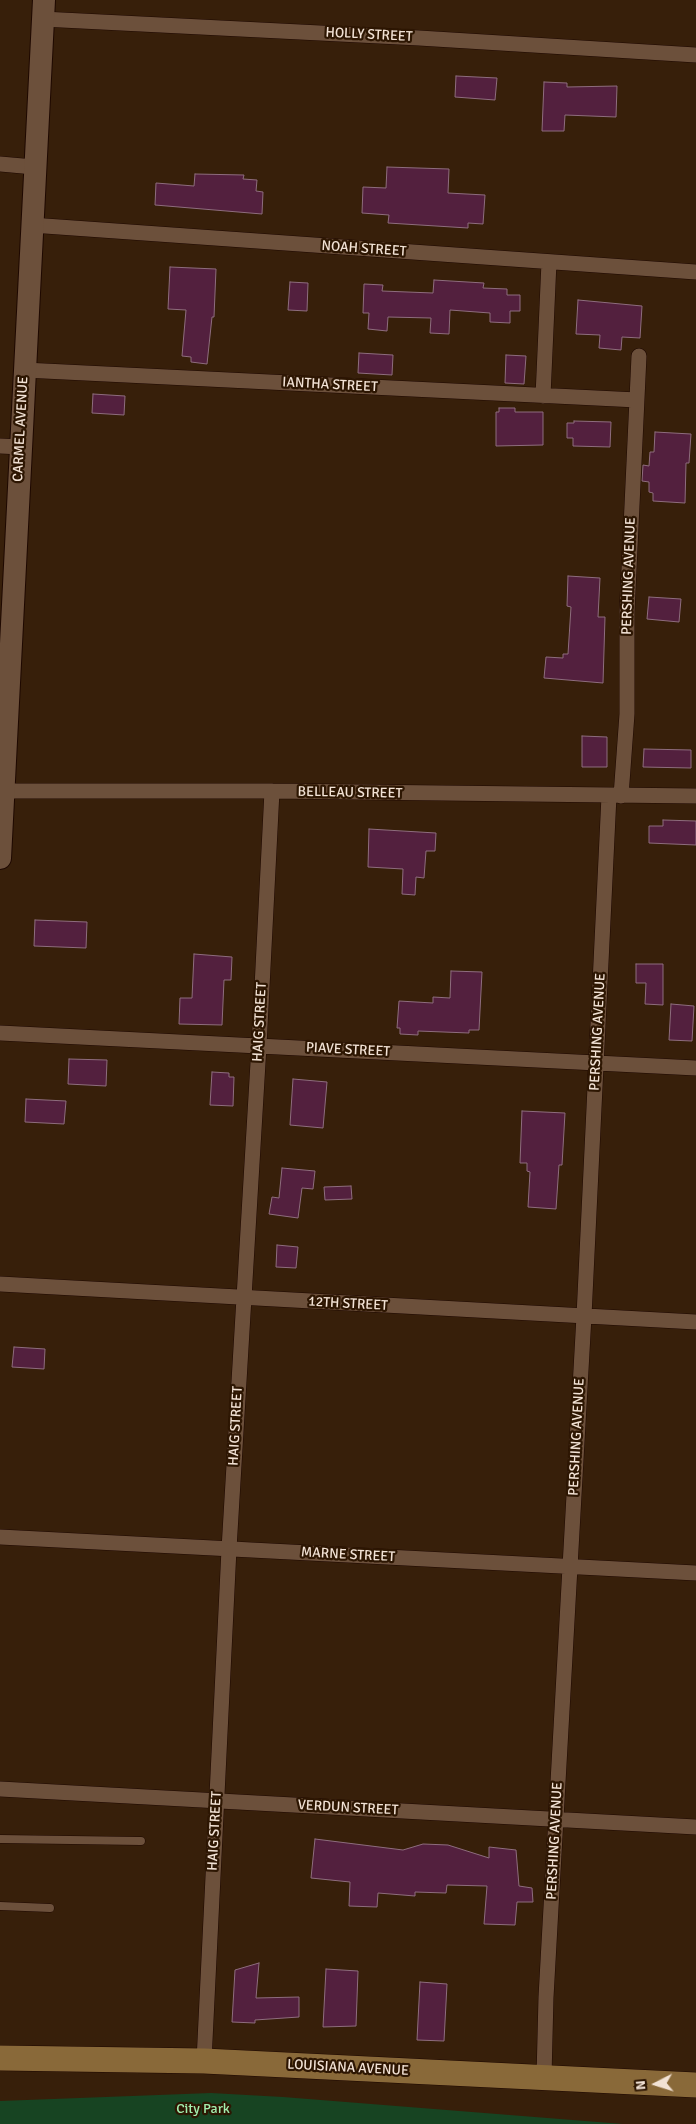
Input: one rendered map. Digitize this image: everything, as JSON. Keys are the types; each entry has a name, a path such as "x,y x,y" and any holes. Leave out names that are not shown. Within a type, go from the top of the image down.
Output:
{"main road":[{"name":"CARMEL AVENUE","path":"0,858 4,791 5,642 10,447 24,370 43,10"},
{"name":"LOUISIANA AVENUE","path":"0,2058 204,2061 696,2085"}],"street":[{"name":"HOLLY STREET","path":"43,10 696,55"},
{"path":"0,164 34,167"},
{"name":"NOAH STREET","path":"31,225 696,272"},
{"path":"543,396 549,262"},
{"name":"PERSHING AVENUE","path":"544,2077 546,1997 584,1316 596,1062 615,796 627,714 627,612 639,356"},
{"name":"IANTHA STREET","path":"24,370 637,400"},
{"name":"BELLEAU STREET","path":"4,791 696,796"},
{"name":"HAIG STREET","path":"204,2061 229,1550 260,1046 272,792"},
{"name":"PIAVE STREET","path":"0,1032 696,1068"},
{"name":"12TH STREET","path":"0,1284 696,1322"},
{"name":"MARNE STREET","path":"0,1537 696,1573"},
{"name":"VERDUN STREET","path":"0,1789 696,1827"}],"lane":[{"path":"0,1838 141,1842"},
{"path":"0,1906 50,1908"}],"green space":[{"name":"City Park","path":"211,2093 623,2124 0,2124 0,2101"}],"building":[{"path":"456,76 497,78 495,100 455,97"},
{"path":"544,82 567,83 567,87 617,86 616,117 565,115 564,131 542,131"},
{"path":"387,167 449,169 448,193 485,195 483,224 468,223 468,228 388,223 389,215 362,213 363,187 386,188"},
{"path":"195,174 244,175 243,179 257,180 256,191 263,192 262,214 155,205 156,183 194,186"},
{"path":"170,267 216,269 214,317 212,317 207,364 191,362 191,357 182,356 186,310 168,309"},
{"path":"434,280 484,283 483,288 507,289 507,295 520,295 520,311 510,311 510,323 490,322 490,313 450,310 449,334 430,333 431,318 388,317 387,331 368,329 369,313 363,313 364,284 383,285 382,291 433,293"},
{"path":"290,282 308,283 307,311 288,310"},
{"path":"578,300 642,306 640,338 622,337 621,350 599,348 600,335 576,334"},
{"path":"359,353 393,355 392,375 358,373"},
{"path":"506,355 526,356 524,384 505,383"},
{"path":"93,394 125,396 124,415 92,413"},
{"path":"499,408 515,408 515,412 543,412 543,445 496,446 496,412 499,412"},
{"path":"574,421 611,422 610,447 573,446 573,438 567,438 567,423 574,423"},
{"path":"655,432 691,434 689,463 686,463 685,503 653,501 653,493 649,492 649,482 642,481 643,465 649,466 650,452 654,452"},
{"path":"568,576 600,578 598,617 605,617 603,683 544,678 546,657 563,658 563,654 568,654 571,607 567,606"},
{"path":"649,597 681,599 679,622 647,619"},
{"path":"582,736 607,737 607,767 582,767"},
{"path":"644,749 691,750 691,768 643,767"},
{"path":"663,820 696,821 696,845 649,843 649,826 663,826"},
{"path":"369,829 436,833 435,851 426,851 424,878 416,877 415,895 402,894 403,869 368,867"},
{"path":"35,920 87,922 86,948 34,946"},
{"path":"194,954 232,957 231,980 224,980 222,1025 179,1024 180,998 192,998"},
{"path":"636,964 663,964 663,1005 645,1004 646,983 636,983"},
{"path":"451,971 482,972 479,1030 469,1030 469,1033 418,1031 418,1035 400,1034 400,1028 397,1028 399,1001 433,1003 433,997 450,998"},
{"path":"671,1004 694,1006 692,1041 669,1040"},
{"path":"69,1059 107,1060 106,1086 68,1084"},
{"path":"212,1072 229,1073 229,1077 234,1077 233,1106 210,1105"},
{"path":"293,1079 327,1082 323,1128 290,1125"},
{"path":"26,1099 66,1101 64,1124 25,1122"},
{"path":"522,1111 565,1113 562,1165 559,1165 556,1209 528,1207 530,1172 527,1171 527,1163 520,1163"},
{"path":"282,1168 315,1171 313,1189 302,1188 298,1218 269,1214 272,1197 279,1198"},
{"path":"351,1186 352,1199 325,1200 324,1187"},
{"path":"277,1245 298,1247 296,1268 276,1267"},
{"path":"14,1347 45,1349 44,1369 12,1367"},
{"path":"315,1839 403,1850 423,1844 448,1845 489,1858 489,1847 516,1850 519,1886 532,1888 533,1902 517,1902 515,1925 484,1924 487,1886 447,1885 446,1893 415,1892 415,1896 378,1893 377,1907 349,1906 350,1882 311,1878"},
{"path":"259,1963 256,1998 299,1997 299,2017 255,2020 255,2023 232,2022 235,1970"},
{"path":"326,1969 358,1971 356,2026 323,2027"},
{"path":"420,1982 447,1984 444,2041 417,2040"}]}
